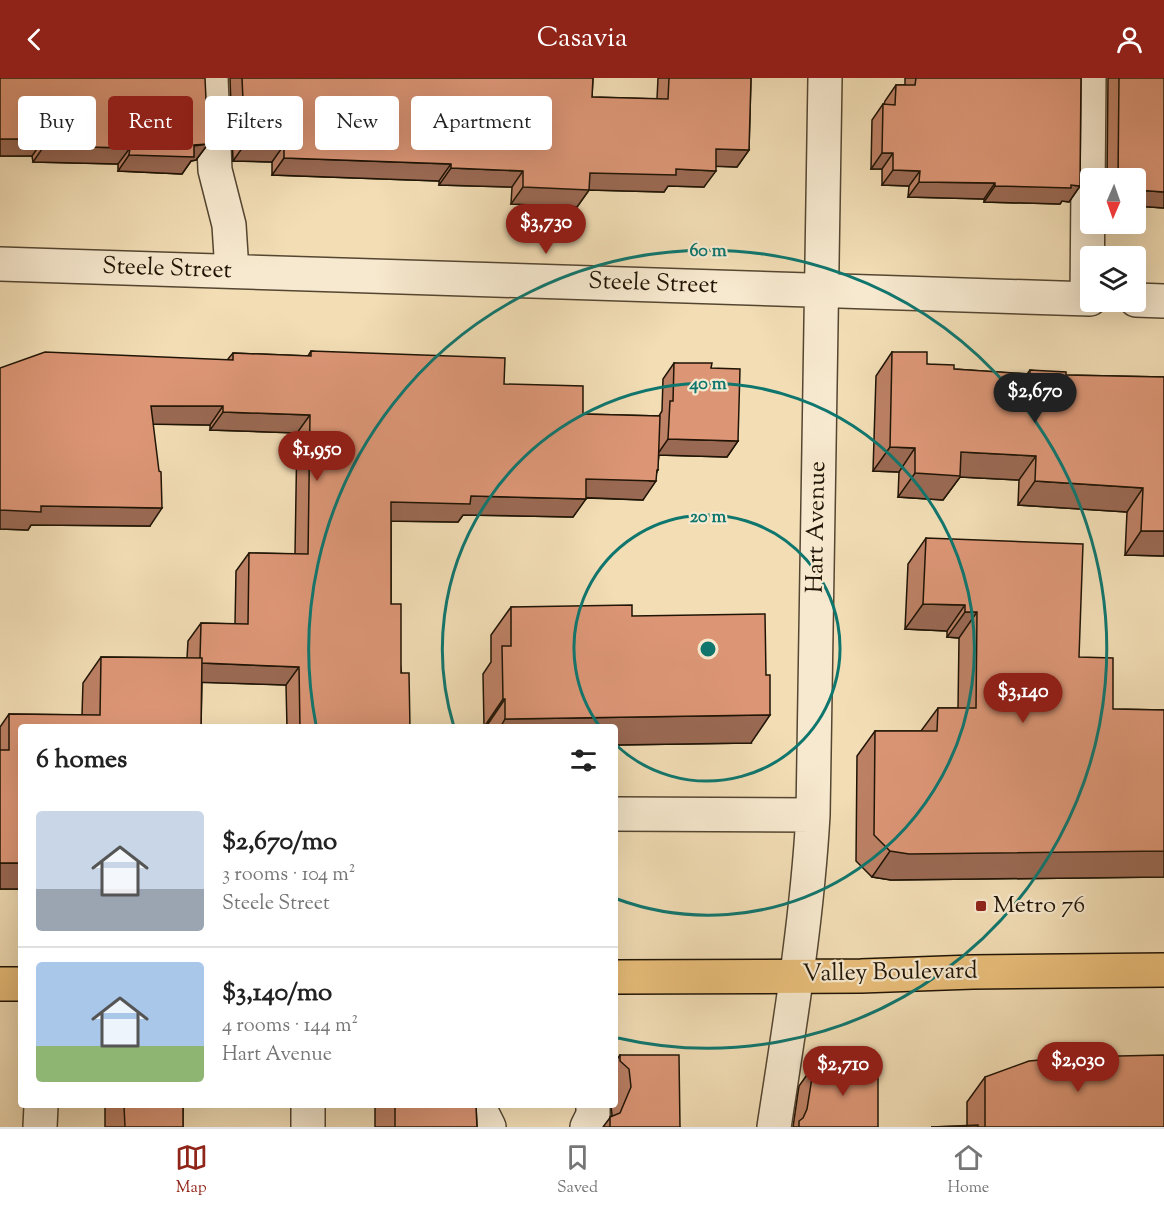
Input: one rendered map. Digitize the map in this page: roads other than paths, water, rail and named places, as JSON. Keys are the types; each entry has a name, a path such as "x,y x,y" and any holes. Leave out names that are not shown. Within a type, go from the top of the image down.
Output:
{"main road":[{"name":"Valley Boulevard","path":"618,976 861,976 1164,970"},
{"path":"0,984 18,984"}],"street":[{"path":"211,78 215,170 229,225 232,271"},
{"name":"Hart Avenue","path":"774,1127 798,975 809,880 813,815 825,78"},
{"path":"1089,78 1089,246"},
{"name":"Steele Street","path":"0,264 1080,299"},
{"path":"1146,300 1164,301"},
{"path":"618,814 813,815"},
{"path":"40,1108 40,1127"},
{"path":"308,1108 308,1127"},
{"path":"480,1108 489,1127"},
{"path":"587,1127 593,1115 593,1108"}],"place":[{"name":"Metro 76","path":"981,906"}]}
